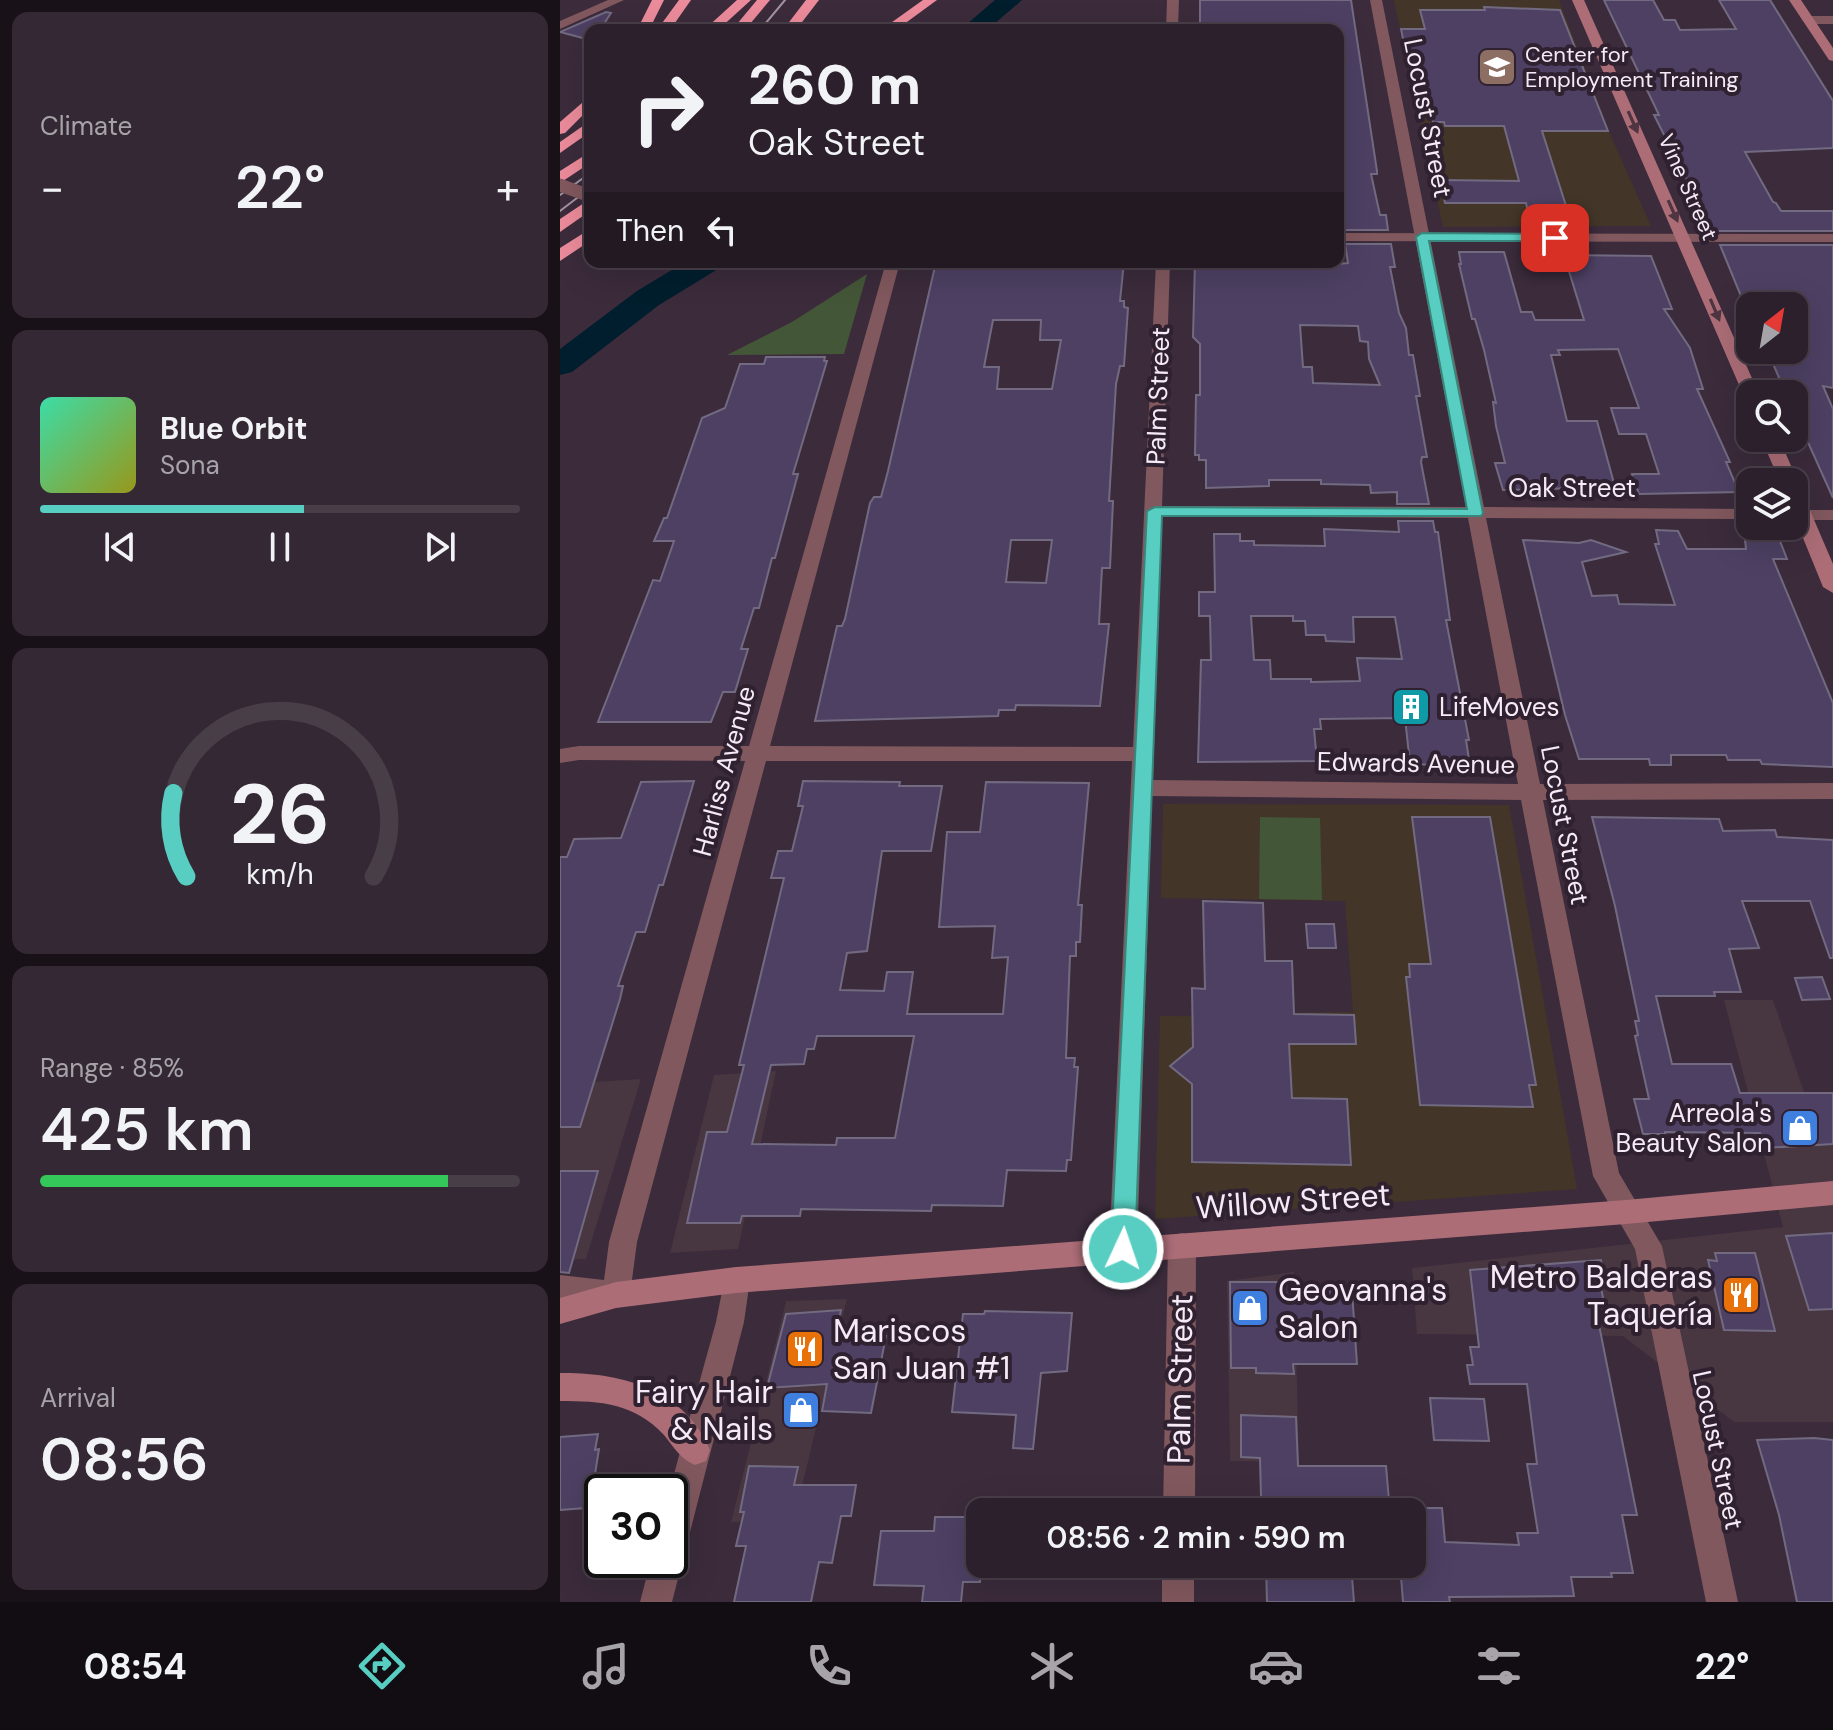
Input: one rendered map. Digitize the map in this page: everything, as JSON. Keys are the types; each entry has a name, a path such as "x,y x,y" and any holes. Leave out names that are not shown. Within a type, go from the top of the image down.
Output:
{"highway":[{"path":"646,24 658,0"},
{"path":"667,24 685,0"},
{"path":"717,24 745,0"},
{"path":"743,24 764,0"},
{"path":"794,24 813,0"},
{"path":"881,24 931,0"},
{"path":"560,130 584,106"},
{"path":"560,139 584,117"},
{"path":"560,149 584,130"},
{"path":"560,178 584,160"},
{"path":"560,227 584,209"},
{"path":"560,256 584,238"}],"main road":[{"name":"Vine Street","path":"1578,0 1745,380"},
{"path":"1795,0 1833,57"},
{"path":"1808,536 1833,587"},
{"name":"Willow Street","path":"560,1311 616,1295 736,1280 1626,1212 1833,1193"},
{"path":"560,1387 618,1390 650,1402 673,1419 695,1450"}],"street":[{"path":"560,25 618,0"},
{"path":"1172,24 1173,0"},
{"name":"Locust Street","path":"1376,0 1606,1176 1648,1246 1722,1602"},
{"path":"1808,20 1833,20"},
{"path":"560,185 584,194"},
{"path":"1344,237 1833,238"},
{"name":"Harliss Avenue","path":"616,1295 623,1242 891,268"},
{"name":"Palm Street","path":"1123,1249 1163,268"},
{"name":"Oak Street","path":"1155,511 1736,514"},
{"path":"1808,515 1833,515"},
{"path":"560,756 1145,754"},
{"name":"Edwards Avenue","path":"1143,788 1833,791"},
{"name":"Palm Street","path":"1179,1498 1182,1245"},
{"path":"688,1477 730,1322 736,1280"},
{"name":"Willow Street","path":"560,1288 616,1295"},
{"path":"656,1602 662,1578"},
{"path":"1178,1578 1178,1602"}],"shaded area":[{"path":"1394,0 1559,0 1610,134 1651,226 1443,227"},
{"path":"1163,804 1509,805 1577,1189 1155,1219 1160,1016 1269,1017 1273,1013 1353,1012 1345,901 1161,898"},
{"path":"1724,1000 1773,1000 1805,1095 1833,1095 1833,1422 1734,1422 1623,1336 1417,1334 1412,1268 1783,1227"},
{"path":"776,1071 738,1249 670,1253 714,1075"},
{"path":"641,1079 586,1259 560,1260 560,1084"},
{"path":"1294,1272 1299,1462 1230,1461 1227,1281"},
{"path":"847,1299 794,1520 731,1522 786,1301"}],"green space":[{"path":"867,274 844,354 727,355 792,322"},
{"path":"1260,817 1320,818 1322,900 1259,899"}],"building":[{"path":"1200,0 1351,0 1377,171 1377,174 1371,174 1380,215 1386,215 1388,230 1344,230 1344,24 1200,24"},
{"path":"1604,0 1653,0 1664,20 1675,20 1680,30 1736,29 1719,0 1770,0 1833,101 1833,148 1745,152 1781,211 1833,211 1833,231 1713,231 1654,115 1659,115"},
{"name":"Center for Employment Training","path":"1484,7 1560,10 1608,131 1542,131 1568,212 1528,212 1526,203 1445,203 1440,180 1519,181 1504,126 1445,126 1444,122 1433,122 1428,99 1419,99 1417,87 1413,87 1401,29 1425,29 1420,10 1485,10"},
{"path":"606,12 611,13 604,24 584,24 584,38 560,32"},
{"path":"1345,244 1391,244 1395,267 1390,267 1399,313 1406,328 1409,355 1413,355 1420,396 1416,396 1427,457 1422,457 1421,462 1429,504 1397,504 1397,492 1371,493 1370,485 1321,484 1321,480 1269,480 1269,486 1206,488 1206,460 1199,460 1199,455 1195,455 1200,344 1193,337 1195,268 1344,268 1344,263 1348,263","holes":["1300,325 1358,326 1360,341 1368,342 1369,359 1380,385 1313,383 1312,367 1303,367"]},
{"path":"1720,245 1833,245 1833,388 1823,386 1833,409 1833,498 1808,442 1808,380 1780,380 1772,364 1808,364 1808,292 1739,292"},
{"path":"1459,252 1504,252 1521,312 1532,312 1535,320 1584,320 1564,255 1651,256 1672,309 1664,309 1690,348 1703,389 1697,389 1730,462 1726,462 1736,492 1639,494 1632,474 1659,474 1646,434 1619,434 1611,408 1639,408 1618,349 1558,350 1560,355 1551,355 1567,421 1597,421 1615,487 1503,490 1495,463 1505,463 1496,426 1493,402 1496,403 1484,350 1475,319 1472,319"},
{"path":"935,268 1123,268 1120,301 1124,301 1124,307 1128,308 1124,366 1120,366 1116,384 1109,501 1113,501 1110,568 1102,568 1099,624 1109,624 1100,706 1016,705 1015,710 999,710 998,716 815,721 837,626 842,626 845,619 870,503 874,497 881,497","holes":["993,320 1041,320 1040,340 1061,340 1052,389 997,389 999,367 984,367","1011,540 1052,540 1046,583 1006,582"]},
{"path":"766,357 825,357 824,361 827,361 793,474 798,474 775,558 772,558 759,608 754,608 741,649 748,649 735,692 723,692 711,722 598,722 653,580 660,581 674,541 654,541 664,518 667,518 702,418 725,408 740,364 764,364"},
{"path":"1398,521 1433,521 1435,532 1438,532 1450,620 1446,620 1469,740 1466,740 1470,766 1410,764 1405,718 1320,719 1321,729 1314,729 1317,761 1198,762 1201,660 1211,660 1210,616 1199,616 1199,592 1215,592 1214,534 1240,534 1240,541 1254,541 1254,545 1325,546 1324,529 1399,532","holes":["1251,616 1293,616 1293,621 1305,621 1306,635 1325,635 1326,641 1354,642 1353,617 1395,617 1402,659 1357,658 1360,681 1271,679 1270,660 1254,660"]},
{"path":"1656,530 1678,531 1687,549 1746,549 1745,540 1780,540 1787,559 1773,559 1833,703 1833,767 1762,764 1760,760 1728,760 1726,755 1671,755 1671,765 1650,765 1649,759 1579,759 1565,715 1523,540 1579,543 1591,540 1626,552 1582,562 1592,596 1617,595 1619,604 1675,605 1655,544 1659,544"},
{"path":"694,781 663,885 659,885 645,932 636,932 618,986 623,986 620,999 580,1127 560,1127 560,857 567,857 574,839 621,838 641,782"},
{"path":"803,781 900,782 899,786 942,786 931,851 882,851 867,951 847,953 840,990 884,991 887,972 913,972 907,1014 1003,1014 1008,957 992,958 995,926 939,927 947,832 980,832 986,782 1089,783 1078,905 1082,905 1080,942 1076,942 1076,956 1070,956 1066,1058 1075,1058 1074,1067 1078,1067 1071,1160 1067,1160 1066,1171 1007,1170 1003,1206 932,1205 931,1211 801,1209 800,1216 742,1216 740,1223 687,1223 707,1132 727,1132 744,1065 739,1065 784,878 771,878 778,851 792,851 803,806 798,806","holes":["817,1036 914,1036 895,1138 837,1138 836,1145 752,1144 771,1065 804,1064 807,1049 814,1049"]},
{"path":"1412,817 1490,817 1536,1085 1529,1085 1533,1107 1420,1105 1406,977 1410,977 1409,964 1431,964"},
{"path":"1592,817 1719,819 1723,831 1775,830 1777,837 1833,840 1833,958 1830,958 1810,901 1742,901 1759,948 1729,949 1741,992 1714,992 1715,996 1656,996 1672,1064 1731,1064 1740,1093 1833,1093 1833,1144 1765,1148 1760,1133 1643,1134 1634,1099 1649,1099 1635,1036 1638,1035 1635,1021 1639,1021 1615,906"},
{"path":"1203,901 1263,903 1265,961 1292,961 1294,1014 1354,1015 1356,1044 1289,1044 1292,1098 1347,1099 1351,1165 1192,1162 1192,1084 1170,1066 1193,1047 1192,988 1205,989"},
{"path":"1306,924 1334,924 1336,948 1308,948"},
{"path":"1822,977 1830,999 1802,1000 1795,978"},
{"path":"560,1171 598,1171 569,1273 560,1272"},
{"path":"1833,1233 1833,1309 1809,1310 1786,1236"},
{"name":"Metro Balderas Taquería","path":"1715,1253 1755,1253 1775,1331 1724,1330 1708,1260 1717,1261"},
{"path":"1601,1260 1606,1287 1601,1287 1607,1320 1598,1320 1637,1515 1622,1515 1633,1573 1611,1573 1612,1577 1571,1577 1574,1596 1449,1597 1450,1602 1403,1602 1401,1578 1426,1578 1426,1508 1442,1508 1445,1542 1519,1545 1517,1533 1538,1533 1527,1464 1537,1464 1527,1384 1470,1384 1467,1365 1473,1365 1470,1347 1479,1347 1470,1270"},
{"path":"1230,1282 1290,1282 1290,1290 1352,1291 1357,1364 1293,1364 1294,1374 1256,1373 1256,1368 1231,1368"},
{"path":"841,1310 836,1334 886,1336 871,1413 822,1411 827,1384 767,1388 786,1314"},
{"path":"985,1311 1072,1313 1067,1371 1041,1373 1033,1449 1013,1448 1016,1415 952,1412 963,1314 984,1314"},
{"path":"1430,1398 1484,1399 1489,1441 1434,1440"},
{"path":"1241,1415 1296,1417 1298,1466 1386,1466 1389,1498 1261,1497 1260,1458 1241,1457"},
{"path":"598,1434 595,1474 584,1474 584,1508 560,1510 560,1437"},
{"path":"1757,1440 1833,1440 1833,1602 1797,1602 1779,1515"},
{"path":"749,1466 798,1467 794,1485 856,1485 851,1516 841,1516 832,1563 819,1562 811,1602 734,1602 746,1546 736,1546 744,1512 740,1512"},
{"path":"935,1517 966,1517 966,1578 980,1578 980,1582 963,1582 961,1602 922,1602 924,1586 874,1585 881,1531 934,1531"},
{"path":"1266,1578 1352,1578 1354,1602 1267,1602"}],"waterway":[{"path":"980,24 1010,0"},
{"path":"560,365 648,298 697,268"}],"tram line":[{"path":"765,24 785,0"},
{"path":"560,195 584,177"},
{"path":"560,211 584,193"}],"place":[{"name":"Center for Employment Training","path":"1497,67"},
{"name":"LifeMoves","path":"1411,707"},
{"name":"Arreola's Beauty Salon","path":"1800,1128"},
{"name":"Metro Balderas Taquería","path":"1741,1295"},
{"name":"Geovanna's Salon","path":"1250,1308"},
{"name":"Mariscos San Juan #1","path":"805,1349"},
{"name":"Fairy Hair & Nails","path":"801,1410"}],"route":[{"path":"1123,1249 1155,511 1476,513 1422,237 1555,238"}]}
